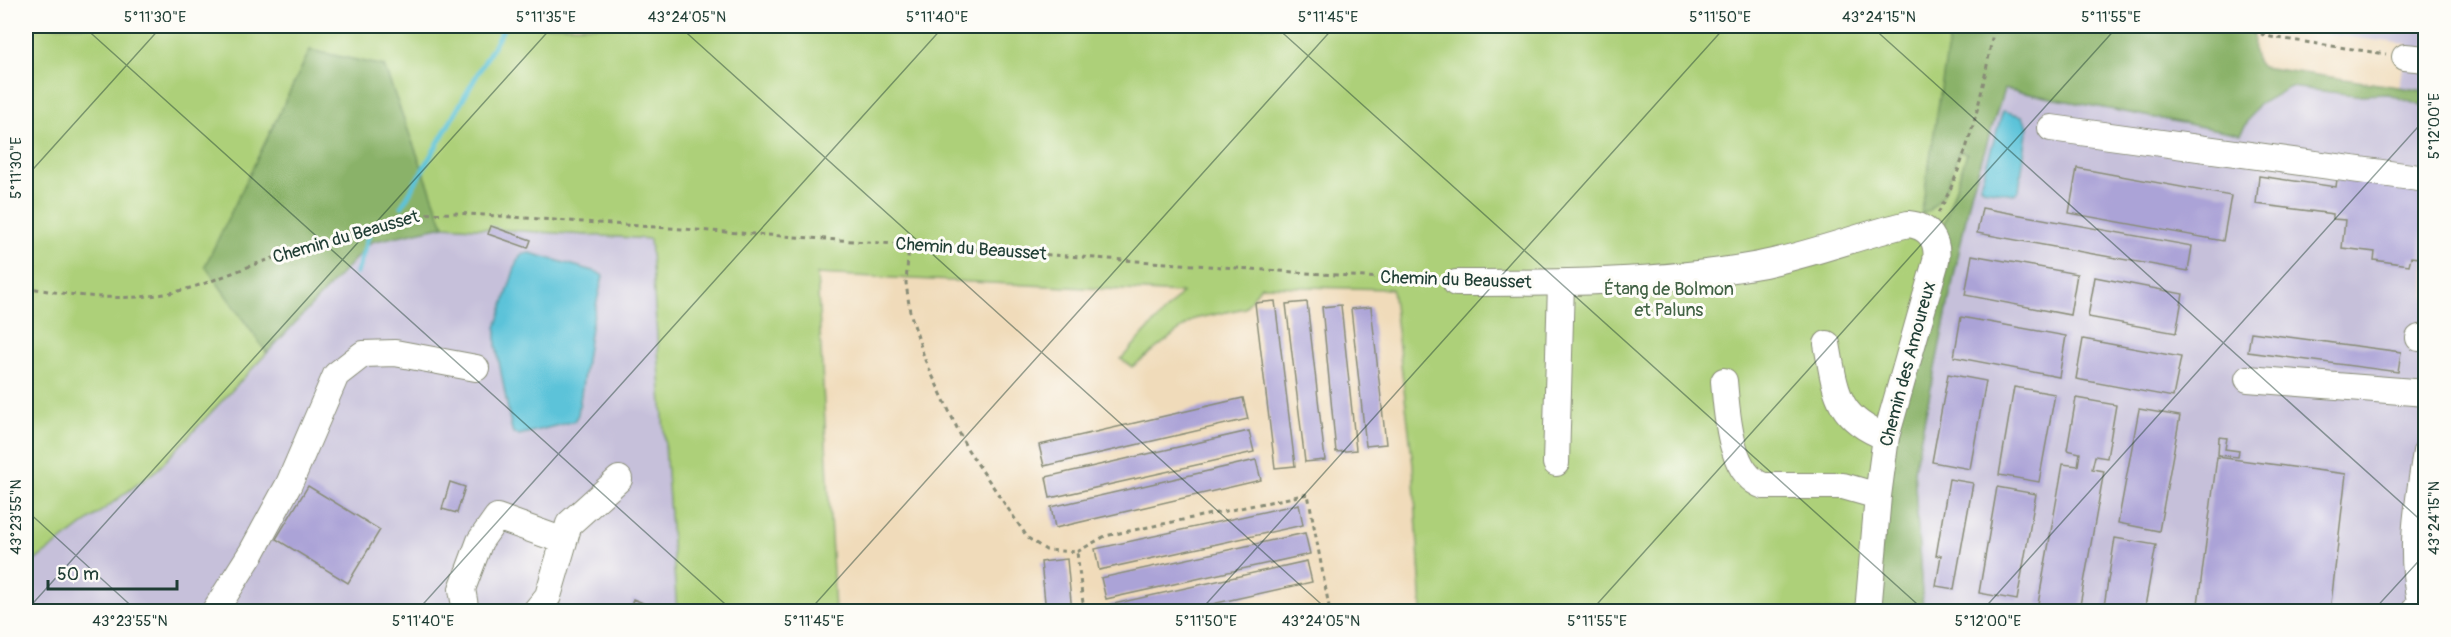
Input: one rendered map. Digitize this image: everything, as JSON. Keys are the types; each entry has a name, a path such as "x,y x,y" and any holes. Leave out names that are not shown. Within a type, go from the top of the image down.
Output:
{"street":[{"path":"2051,128 2426,179"},
{"name":"Chemin du Beausset","path":"1456,283 1561,283 1666,276 1748,267 1805,255 1908,224 1924,228"},
{"name":"Chemin des Amoureux","path":"1868,612 1878,496 1886,437 1936,261 1935,241 1924,228"},
{"path":"1556,463 1561,283"},
{"path":"1827,344 1839,402 1854,420 1886,437"},
{"path":"214,612 252,552 290,484 336,375 363,354 395,353 476,368"},
{"path":"2248,379 2426,393"},
{"path":"1724,381 1728,424 1741,466 1753,482 1764,486 1843,486 1878,496"},
{"path":"2420,604 2414,571 2414,541 2426,452"},
{"path":"535,612 548,596 569,524 619,479"},
{"path":"466,612 462,589 480,541 497,517 564,541"}],"path":[{"path":"1924,228 1937,215 1944,203 1963,152 1981,92 1994,26"},
{"path":"2235,26 2271,37 2416,58"},
{"name":"Chemin du Beausset","path":"26,287 71,296 133,297 168,294 196,287 255,264 415,214 455,213 1456,283"},
{"path":"909,245 906,283 910,312 925,360 966,447 1028,538 1046,550 1077,552 1105,536 1308,494 1330,612"},
{"path":"1077,552 1084,612"}],"shaded area":[{"path":"2254,26 2425,26 2425,611 1923,612 1914,470 1971,193 2004,89 2240,134 2258,105 2290,87 2355,95 2389,94 2398,97 2407,44"},
{"path":"444,226 650,239 677,611 26,611 26,567 158,469 372,242"}],"green space":[{"name":"Étang de Bolmon et Paluns","path":"26,26 2255,26 2240,134 2004,89 1971,193 1914,470 1923,611 1422,611 1413,465 1392,289 1261,286 1245,308 1194,319 1132,367 1121,359 1182,293 817,274 835,611 677,611 650,239 444,226 434,202 210,272 267,353 158,469 26,567"},
{"path":"1951,26 2255,26 2254,53 2262,67 2425,91 2425,110 2424,107 2389,94 2355,95 2290,87 2258,105 2240,134 2004,89 1971,193 1914,470 1923,611 1875,612 1887,462 1938,267 1942,229 1967,153 1959,151 1942,196 1921,215"},
{"path":"310,50 384,66 444,226 371,242 267,353 205,266"}],"water":[{"path":"2003,111 2022,116 2028,126 2019,190 2014,194 1983,189 1980,185"},
{"path":"530,253 597,272 603,276 591,327 575,421 519,435 513,433 511,426 496,345 496,328 517,261 522,254"}],"building":[{"path":"2077,168 2231,196 2223,241 2069,213"},
{"path":"2259,176 2336,187 2337,179 2426,190 2419,258 2411,257 2409,265 2374,260 2375,252 2342,248 2345,220 2333,219 2333,214 2256,204"},
{"path":"1982,208 2192,246 2188,271 1977,233"},
{"path":"491,226 531,240 528,248 488,234"},
{"path":"1972,255 2077,274 2070,315 1965,295"},
{"path":"2095,277 2183,294 2176,333 2088,317"},
{"path":"1275,301 1295,466 1275,468 1255,303"},
{"path":"1307,302 1325,460 1305,462 1286,304"},
{"path":"1341,305 1356,450 1336,452 1322,307"},
{"path":"1371,307 1386,444 1366,446 1351,309"},
{"path":"1961,317 2066,336 2059,377 1954,357"},
{"path":"2251,332 2401,352 2398,372 2248,352"},
{"path":"2083,339 2181,357 2173,397 2076,379"},
{"path":"1948,374 1986,381 1970,469 1932,462"},
{"path":"2014,387 2055,394 2039,482 1999,475"},
{"path":"1243,398 1248,419 1044,466 1039,445"},
{"path":"2076,398 2116,405 2107,458 2095,456 2092,469 2104,471 2079,611 2038,604 2063,464 2078,466 2080,453 2067,450"},
{"path":"2139,409 2180,416 2159,531 2118,523"},
{"path":"1249,431 1254,452 1050,498 1046,477"},
{"path":"2219,437 2227,438 2225,449 2239,451 2238,457 2218,455"},
{"path":"2217,457 2346,474 2330,612 2197,612"},
{"path":"1256,460 1261,480 1055,528 1051,507"},
{"path":"1949,479 1973,483 1954,589 1936,586 1941,555 1936,556"},
{"path":"450,482 465,487 457,513 442,509"},
{"path":"308,486 380,530 348,583 276,539"},
{"path":"1997,487 2036,494 2017,600 1979,593"},
{"path":"1299,504 1303,525 1099,570 1095,549"},
{"path":"1305,533 1310,554 1106,599 1101,578"},
{"path":"2115,538 2156,545 2144,612 2103,612"},
{"path":"1067,559 1072,612 1046,612 1041,562"},
{"path":"1307,561 1312,582 1176,612 1110,612 1109,605"},
{"path":"633,599 643,603 641,609 646,612 629,612"},
{"path":"553,603 579,611 579,612 550,612"}],"waterway":[{"path":"402,206 505,26"},
{"path":"357,273 369,234"}]}
